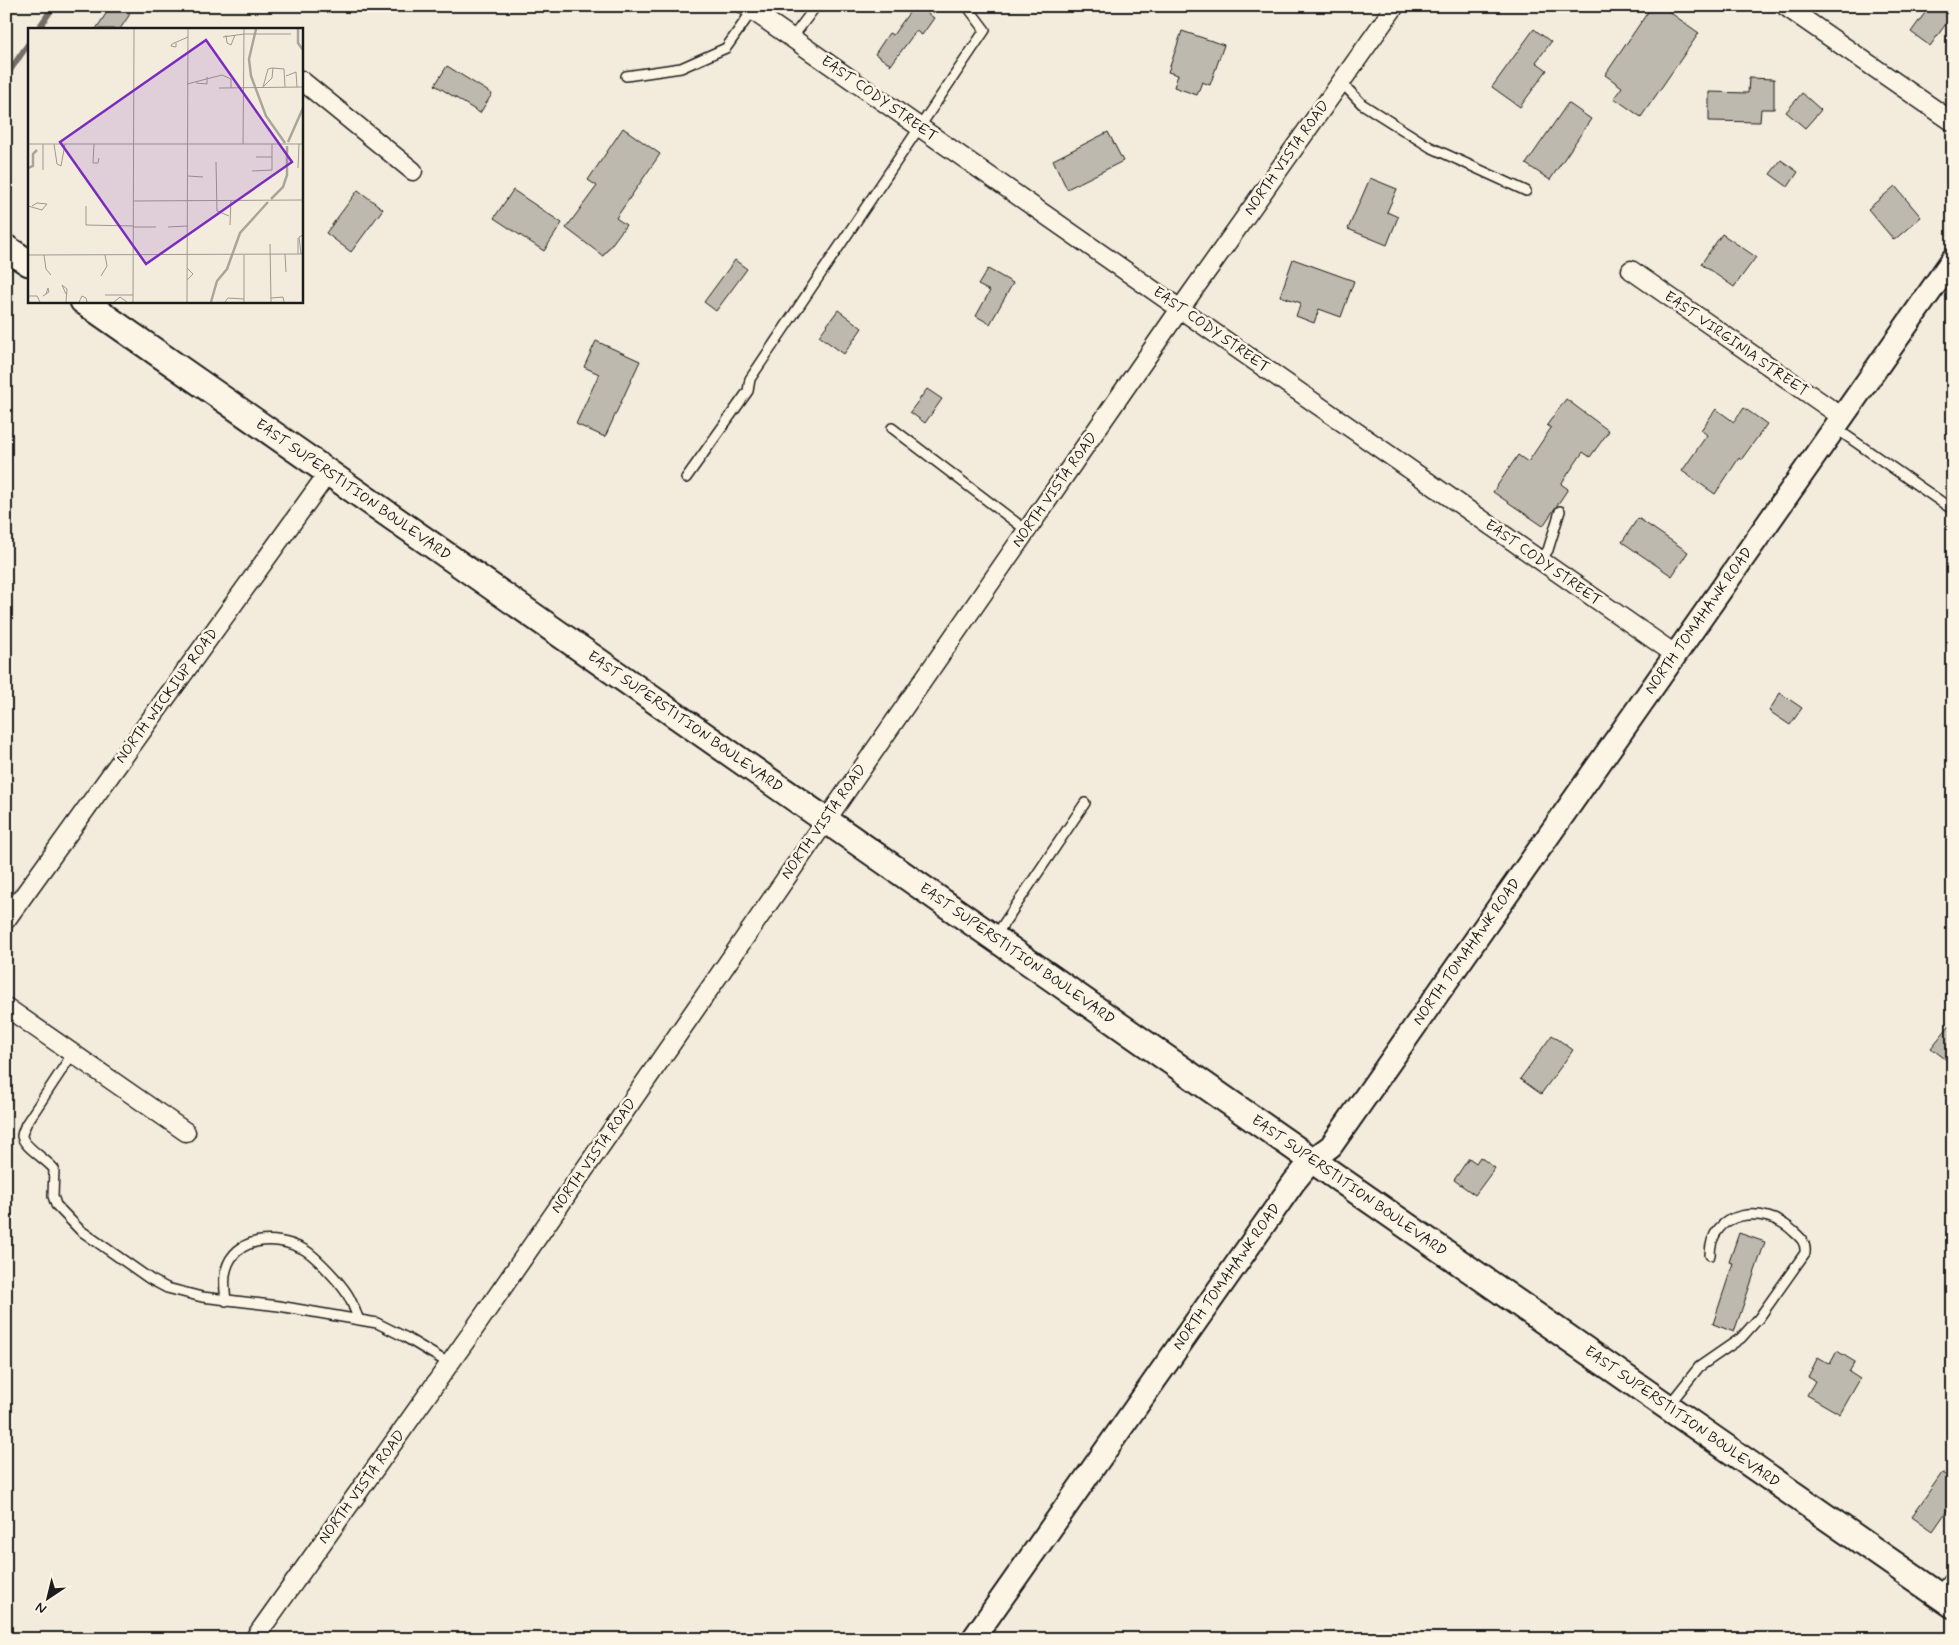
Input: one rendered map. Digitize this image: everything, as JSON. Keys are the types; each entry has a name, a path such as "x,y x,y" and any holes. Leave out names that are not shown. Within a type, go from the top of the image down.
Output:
{"main road":[{"path":"6,248 28,263"},
{"name":"EAST SUPERSTITION BOULEVARD","path":"84,302 1945,1600"}],"street":[{"name":"NORTH VISTA ROAD","path":"254,1639 450,1364 1026,530 1394,6"},
{"path":"1785,6 1953,122"},
{"name":"EAST CODY STREET","path":"749,8 1676,655"},
{"path":"302,81 413,171"},
{"name":"NORTH TOMAHAWK ROAD","path":"973,1639 1312,1160 1331,1146 1953,259"},
{"name":"EAST VIRGINIA STREET","path":"1631,270 1838,422"},
{"name":"NORTH WICKIUP ROAD","path":"6,920 328,473"},
{"path":"6,1007 186,1132"}],"lane":[{"path":"792,38 816,6"},
{"path":"686,478 748,391 750,379 985,30 967,6"},
{"path":"626,76 681,68 726,48 749,8"},
{"path":"1341,82 1362,104 1430,146 1526,192"},
{"path":"1838,422 1953,510"},
{"path":"892,428 1026,530"},
{"path":"1540,561 1548,550 1560,511"},
{"path":"994,938 1085,803"},
{"path":"73,1053 26,1124 22,1136 26,1145 47,1161 54,1169 53,1196 56,1205 80,1230 150,1279 167,1288 226,1301 279,1306 377,1323 406,1337 450,1364"},
{"path":"1668,1407 1699,1367 1741,1338 1760,1318 1805,1253 1805,1245 1803,1240 1780,1220 1766,1215 1750,1214 1729,1221 1719,1229 1713,1237 1710,1255"},
{"path":"226,1301 224,1280 230,1258 240,1247 261,1241 276,1241 303,1249 322,1265 349,1297 359,1320"},
{"path":"1945,1600 1953,1574"}],"building":[{"path":"111,6 118,6 130,14 121,28 97,28"},
{"path":"914,6 918,6 934,18 922,35 916,31 891,65 875,54 889,33 893,35"},
{"path":"1652,6 1661,6 1699,33 1641,117 1614,98 1622,87 1605,75"},
{"path":"1930,6 1953,6 1953,14 1930,46 1911,32"},
{"path":"1534,29 1551,42 1536,62 1547,70 1520,107 1492,87"},
{"path":"1182,31 1224,45 1210,85 1202,82 1197,95 1174,87 1178,75 1168,72"},
{"path":"447,66 492,94 480,113 435,85"},
{"path":"1749,78 1774,79 1774,109 1761,109 1760,122 1709,121 1709,92 1748,93"},
{"path":"1802,93 1821,110 1805,128 1786,112"},
{"path":"1568,103 1591,119 1550,180 1526,164"},
{"path":"623,128 660,154 616,218 626,225 603,256 566,228 597,186 588,180"},
{"path":"1108,132 1123,161 1067,189 1053,160"},
{"path":"1781,160 1798,172 1788,187 1770,174"},
{"path":"1370,178 1397,189 1387,212 1398,217 1387,245 1348,229"},
{"path":"1895,186 1921,217 1894,240 1868,209"},
{"path":"358,190 383,209 351,252 326,233"},
{"path":"513,190 562,223 544,251 494,218"},
{"path":"1722,234 1756,257 1734,287 1701,264"},
{"path":"1293,259 1354,281 1341,317 1319,309 1314,323 1296,316 1301,303 1280,296"},
{"path":"735,260 747,269 716,311 704,302"},
{"path":"988,269 1013,283 990,324 976,316 990,291 978,285"},
{"path":"838,310 862,328 844,354 819,336"},
{"path":"596,341 640,361 605,437 576,424 599,374 584,367"},
{"path":"927,389 942,399 925,423 910,412"},
{"path":"1566,399 1609,431 1590,457 1583,452 1561,484 1568,489 1543,526 1493,492 1518,455 1528,462 1551,428 1547,425"},
{"path":"1744,408 1767,424 1741,460 1739,458 1715,494 1682,471 1707,435 1701,430 1716,409 1734,422"},
{"path":"1638,518 1688,552 1672,576 1622,542"},
{"path":"1780,693 1802,708 1790,725 1769,711"},
{"path":"1953,1021 1953,1065 1931,1048"},
{"path":"1552,1035 1573,1050 1541,1094 1520,1079"},
{"path":"1480,1157 1495,1168 1475,1195 1454,1180 1469,1158 1476,1163"},
{"path":"1739,1233 1765,1242 1734,1332 1713,1324 1733,1263 1729,1262"},
{"path":"1837,1351 1855,1362 1849,1372 1860,1379 1840,1414 1807,1395 1815,1381 1808,1377 1818,1357 1830,1364"},
{"path":"1942,1473 1953,1480 1953,1502 1933,1531 1912,1516"}],"waterway":[{"path":"39,28 54,6"},
{"path":"6,76 28,44"}]}
